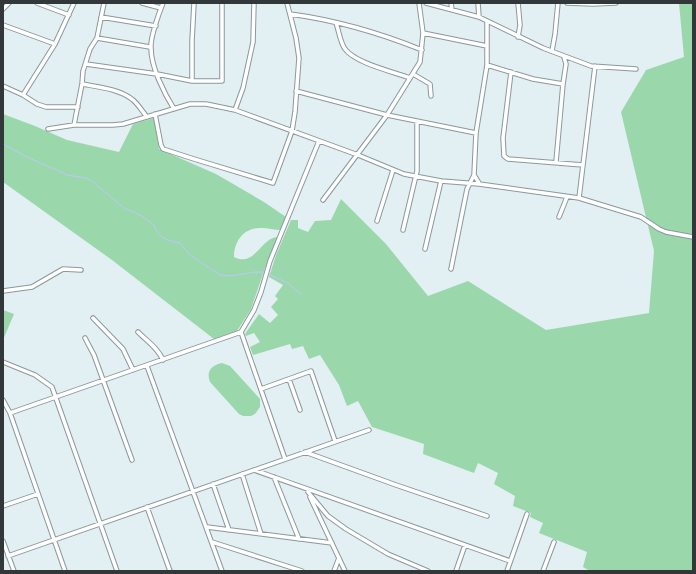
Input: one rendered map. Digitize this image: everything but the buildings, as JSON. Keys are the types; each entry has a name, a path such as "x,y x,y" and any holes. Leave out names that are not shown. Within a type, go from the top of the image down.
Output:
{"street":[{"path":"3,9 9,3"},
{"path":"37,3 69,15"},
{"path":"23,95 55,44 74,3"},
{"path":"74,125 83,71 90,50 97,38 104,3"},
{"path":"142,3 161,8"},
{"path":"163,3 150,47 157,74 166,96 174,109"},
{"path":"192,81 194,3"},
{"path":"86,64 157,74 192,81 222,81 222,3"},
{"path":"235,110 245,82 253,42 254,3"},
{"path":"155,114 163,149 273,182 292,131 299,58 296,38 287,3"},
{"path":"323,200 387,115 420,62 423,33 419,3"},
{"path":"426,3 479,17 518,37 572,59 596,66 636,69"},
{"path":"437,6 441,3"},
{"path":"451,3 452,10"},
{"path":"478,3 479,17"},
{"path":"518,3 520,25 518,37"},
{"path":"552,51 558,3"},
{"path":"567,3 616,3"},
{"path":"290,14 336,23 422,50"},
{"path":"101,17 156,26"},
{"path":"451,269 467,189 474,176 476,133 486,65 487,21"},
{"path":"336,23 343,47 352,56 360,60 412,76 430,84 431,96"},
{"path":"3,25 55,44"},
{"path":"423,33 487,46"},
{"path":"97,38 150,47"},
{"path":"556,162 566,64 564,56"},
{"path":"566,64 572,59"},
{"path":"486,65 533,79 563,84"},
{"path":"579,198 596,66"},
{"path":"511,72 503,138 504,156 508,159 583,165"},
{"path":"82,84 115,91 133,100 147,117"},
{"path":"3,86 23,95 37,104 46,107 78,107"},
{"path":"296,91 387,115 476,133"},
{"path":"48,129 74,125 123,124 184,105 196,103 206,104 235,110 358,155 393,170 416,177 579,198 641,217 666,232 693,237"},
{"path":"403,230 416,177 417,122"},
{"path":"10,413 241,332 254,310 267,270 319,141"},
{"path":"377,221 393,170"},
{"path":"474,176 479,184"},
{"path":"425,249 441,180"},
{"path":"463,183 467,189"},
{"path":"559,217 567,197"},
{"path":"3,291 32,287 63,269 81,270"},
{"path":"3,286 9,291"},
{"path":"93,318 122,350 134,370"},
{"path":"138,332 157,349 162,360"},
{"path":"241,332 286,459"},
{"path":"85,338 94,355 132,460"},
{"path":"3,362 38,376 50,386 56,397 117,571"},
{"path":"147,366 222,571"},
{"path":"261,389 310,371 335,441"},
{"path":"289,379 300,410"},
{"path":"3,400 10,413 66,571"},
{"path":"8,556 369,430"},
{"path":"305,452 487,516"},
{"path":"254,470 510,561"},
{"path":"242,474 261,534"},
{"path":"274,477 299,539"},
{"path":"214,484 229,530"},
{"path":"307,490 345,571"},
{"path":"307,490 328,516 346,529 388,554 428,571"},
{"path":"3,506 38,494"},
{"path":"147,507 170,571"},
{"path":"507,571 527,514"},
{"path":"207,527 332,543"},
{"path":"3,541 14,571"},
{"path":"212,542 302,571"},
{"path":"543,571 554,542"},
{"path":"456,571 465,545"},
{"path":"334,571 339,558"}],"green space":[{"path":"679,3 693,3 693,571 590,571 583,567 587,552 539,533 543,523 530,517 531,513 513,506 515,496 494,484 498,473 478,463 474,473 423,454 424,444 372,427 358,401 347,406 339,385 320,355 309,359 303,346 292,349 290,344 253,355 250,347 260,342 254,333 246,336 245,334 259,314 270,323 278,315 271,307 278,299 275,296 283,285 269,277 276,255 291,220 298,220 298,228 308,232 315,221 331,220 341,199 386,244 428,296 468,281 546,330 649,313 654,251 621,112 646,70 684,57"},
{"path":"3,114 67,140 119,152 133,124 154,118 159,149 216,174 264,202 286,217 281,230 256,228 245,233 238,241 234,251 234,257 247,259 253,256 272,238 278,237 265,268 251,309 237,331 214,339 112,260 3,182"},
{"path":"3,310 14,314 3,340"},
{"path":"222,363 230,366 260,399 260,407 255,414 251,416 243,416 239,414 210,382 210,370 215,365"}],"waterway":[{"path":"3,144 29,158 67,175 86,178 93,182 124,208 142,216 154,225 157,232 161,236 167,240 180,243 190,255 220,275 231,276 265,272"},
{"path":"268,274 288,283 302,295"}]}
